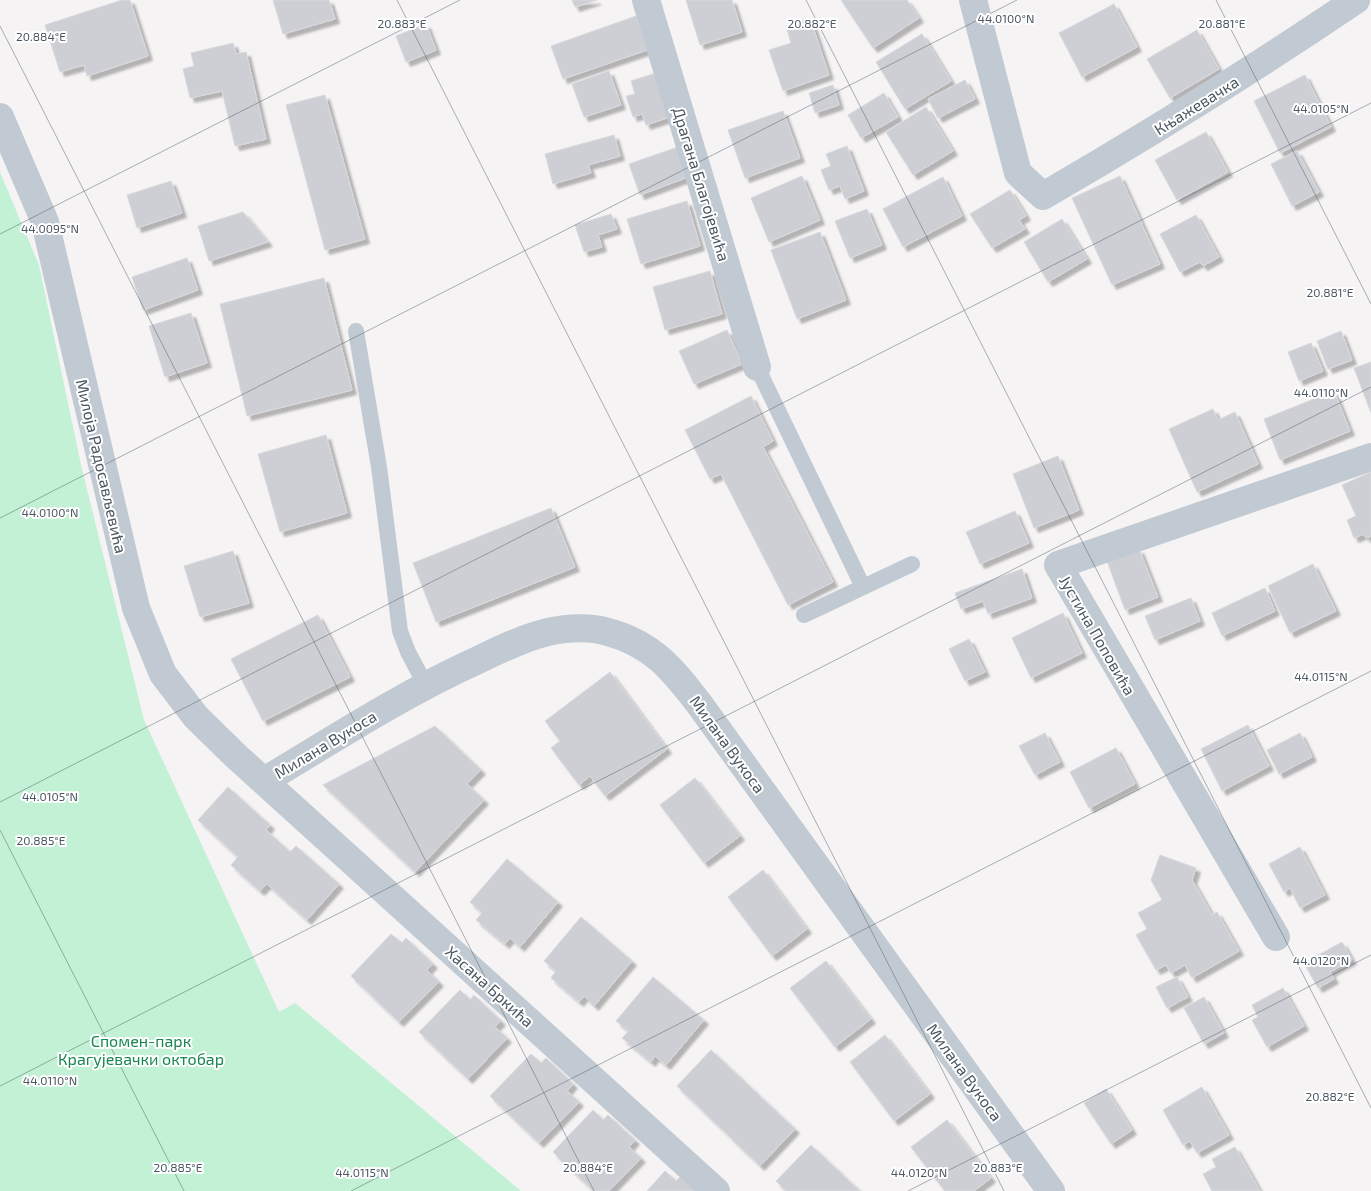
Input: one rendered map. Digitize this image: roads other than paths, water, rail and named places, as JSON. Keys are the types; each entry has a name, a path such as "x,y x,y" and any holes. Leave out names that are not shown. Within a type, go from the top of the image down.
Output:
{"street":[{"name":"Драгана Благојевића","path":"646,0 757,367"},
{"name":"Књажевачка","path":"973,0 1018,173 1043,196 1124,149 1268,59 1356,0"},
{"name":"Милоја Радосављевића","path":"0,117 45,222 136,608 163,674 196,717 264,781"},
{"name":"Јустина Поповића","path":"1276,937 1058,566 1371,457"},
{"name":"Милана Вукоса","path":"264,781 425,684 511,645 544,633 574,628 608,632 640,644 655,653 671,667 700,705 1051,1191"},
{"name":"Хасана Бркића","path":"264,781 716,1191"}],"lane":[{"path":"356,331 379,467 400,631 408,652 425,684"},
{"path":"757,367 863,587"},
{"path":"804,615 912,564"}],"park label":[{"name":"Спомен-парк Крагујевачки октобар","path":"141,1049"}]}
